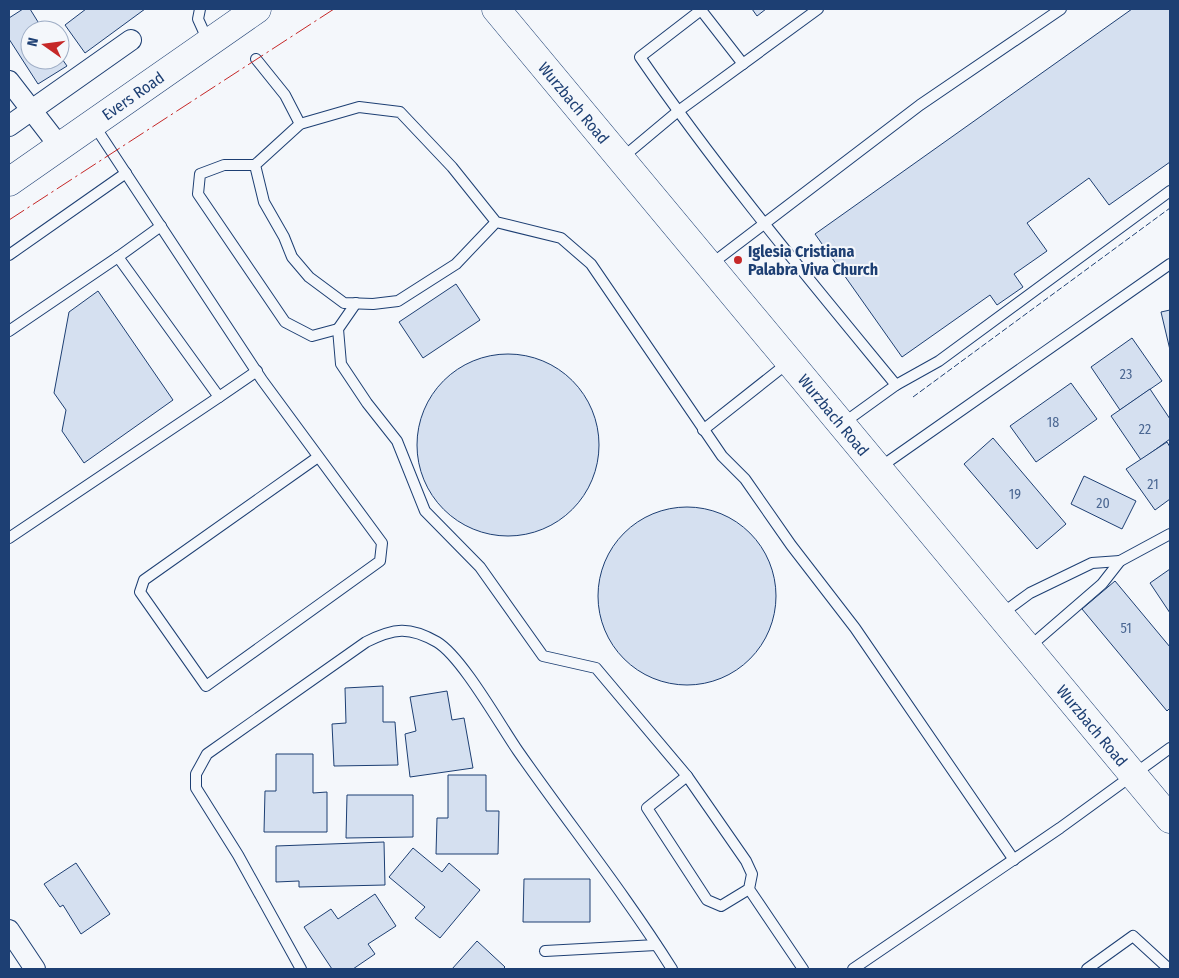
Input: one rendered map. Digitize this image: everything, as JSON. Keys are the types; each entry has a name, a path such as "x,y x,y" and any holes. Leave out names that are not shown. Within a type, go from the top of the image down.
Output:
{"main road":[{"name":"Evers Road","path":"9,182 257,9"},
{"name":"Wurzbach Road","path":"496,9 1170,819"}],"street":[{"path":"9,126 132,40"},
{"path":"9,81 60,147"},
{"path":"9,930 36,969"}],"lane":[{"path":"200,9 198,19 209,42"},
{"path":"621,159 678,112 818,9"},
{"path":"709,266 920,105 1061,9"},
{"path":"743,64 701,10 640,57 678,112 763,224 896,385"},
{"path":"256,59 285,95 300,124"},
{"path":"338,329 312,336 285,322 198,194 200,174 224,165 255,166 300,124 359,107 400,112 452,167 496,222 561,238 591,264 703,430 722,456 746,479 791,545 855,628 1014,860"},
{"path":"93,124 257,371 382,543 380,561 206,686 140,592 144,580 318,456"},
{"path":"255,166 264,202 284,236 292,257 309,277 344,303 398,301 456,264 496,222"},
{"path":"9,255 126,173"},
{"path":"841,424 896,385 939,361 1170,191"},
{"path":"9,331 161,226"},
{"path":"118,257 219,397"},
{"path":"878,469 1170,264"},
{"path":"356,303 338,329 341,364 367,403 398,441 425,511 480,567 543,656 596,668 688,776 746,862 752,874 749,889 802,969"},
{"path":"703,430 789,362"},
{"path":"9,538 257,371"},
{"path":"1027,648 1102,584 1120,561 1170,534"},
{"path":"1000,615 1030,593 1092,563 1120,561"},
{"path":"301,969 238,855 196,788 196,774 207,754 366,642 388,631 412,630 439,643 463,668 546,792 672,969"},
{"path":"853,969 1014,860 1170,748"},
{"path":"688,776 647,808 707,900 721,906 749,889"},
{"path":"1088,969 1133,936 1169,969"},
{"path":"546,951 656,945"}],"building":[{"path":"23,9 30,9 37,20 20,20 20,56 9,39 9,18"},
{"path":"86,9 145,9 85,53 70,32 70,21"},
{"path":"752,9 766,9 757,16"},
{"path":"1132,9 1170,9 1170,162 1109,205 1089,178 1027,223 1047,251 1014,274 1023,287 997,305 990,295 902,357 815,234"},
{"path":"29,70 61,70 38,84"},
{"path":"456,284 480,320 423,358 399,322"},
{"path":"98,291 173,400 84,463 62,431 66,410 54,393 69,312"},
{"path":"1170,310 1170,350 1161,312"},
{"path":"1132,338 1162,381 1120,410 1091,367"},
{"path":"508,354 526,356 543,361 572,381 592,410 597,427 599,445 597,463 592,480 572,509 543,529 526,534 508,536 490,534 473,529 444,509 424,480 419,463 417,445 419,427 424,410 444,381 473,361 490,356"},
{"path":"1071,383 1097,419 1036,462 1010,426"},
{"path":"1150,389 1170,419 1170,439 1141,460 1111,416"},
{"path":"993,438 1066,524 1037,549 964,464"},
{"path":"1167,442 1170,447 1170,499 1155,510 1126,469"},
{"path":"1084,476 1136,501 1122,529 1071,504"},
{"path":"678,507 696,507 729,517 750,533 766,554 772,570 776,596 772,622 766,638 750,659 729,675 713,681 696,685 678,685 645,675 618,652 608,638 602,622 598,605 598,587 608,554 631,527 645,517 661,511"},
{"path":"1170,569 1170,613 1150,583"},
{"path":"1115,581 1170,647 1170,708 1167,711 1082,609"},
{"path":"383,686 383,722 395,722 398,765 334,766 332,724 346,723 345,688"},
{"path":"447,691 452,720 464,718 473,768 410,777 405,734 416,731 410,697"},
{"path":"276,754 313,754 313,793 327,792 327,832 264,832 265,791 276,791"},
{"path":"448,775 486,775 486,811 499,811 498,854 436,854 437,818 448,818"},
{"path":"347,795 413,795 413,837 346,838"},
{"path":"384,842 385,885 299,887 299,881 276,882 276,846"},
{"path":"413,848 442,872 449,863 480,890 440,938 415,918 425,907 389,877"},
{"path":"76,863 110,914 81,934 63,905 60,907 44,884"},
{"path":"524,879 590,879 590,922 523,922"},
{"path":"375,894 396,926 368,944 375,954 353,969 332,969 304,927 331,909 338,919"},
{"path":"477,941 505,967 503,969 452,969"}],"fence":[{"path":"913,397 1170,208"}],"power":[{"path":"9,220 334,9"}],"place":[{"name":"Iglesia Cristiana Palabra Viva Church","path":"738,260"}]}
